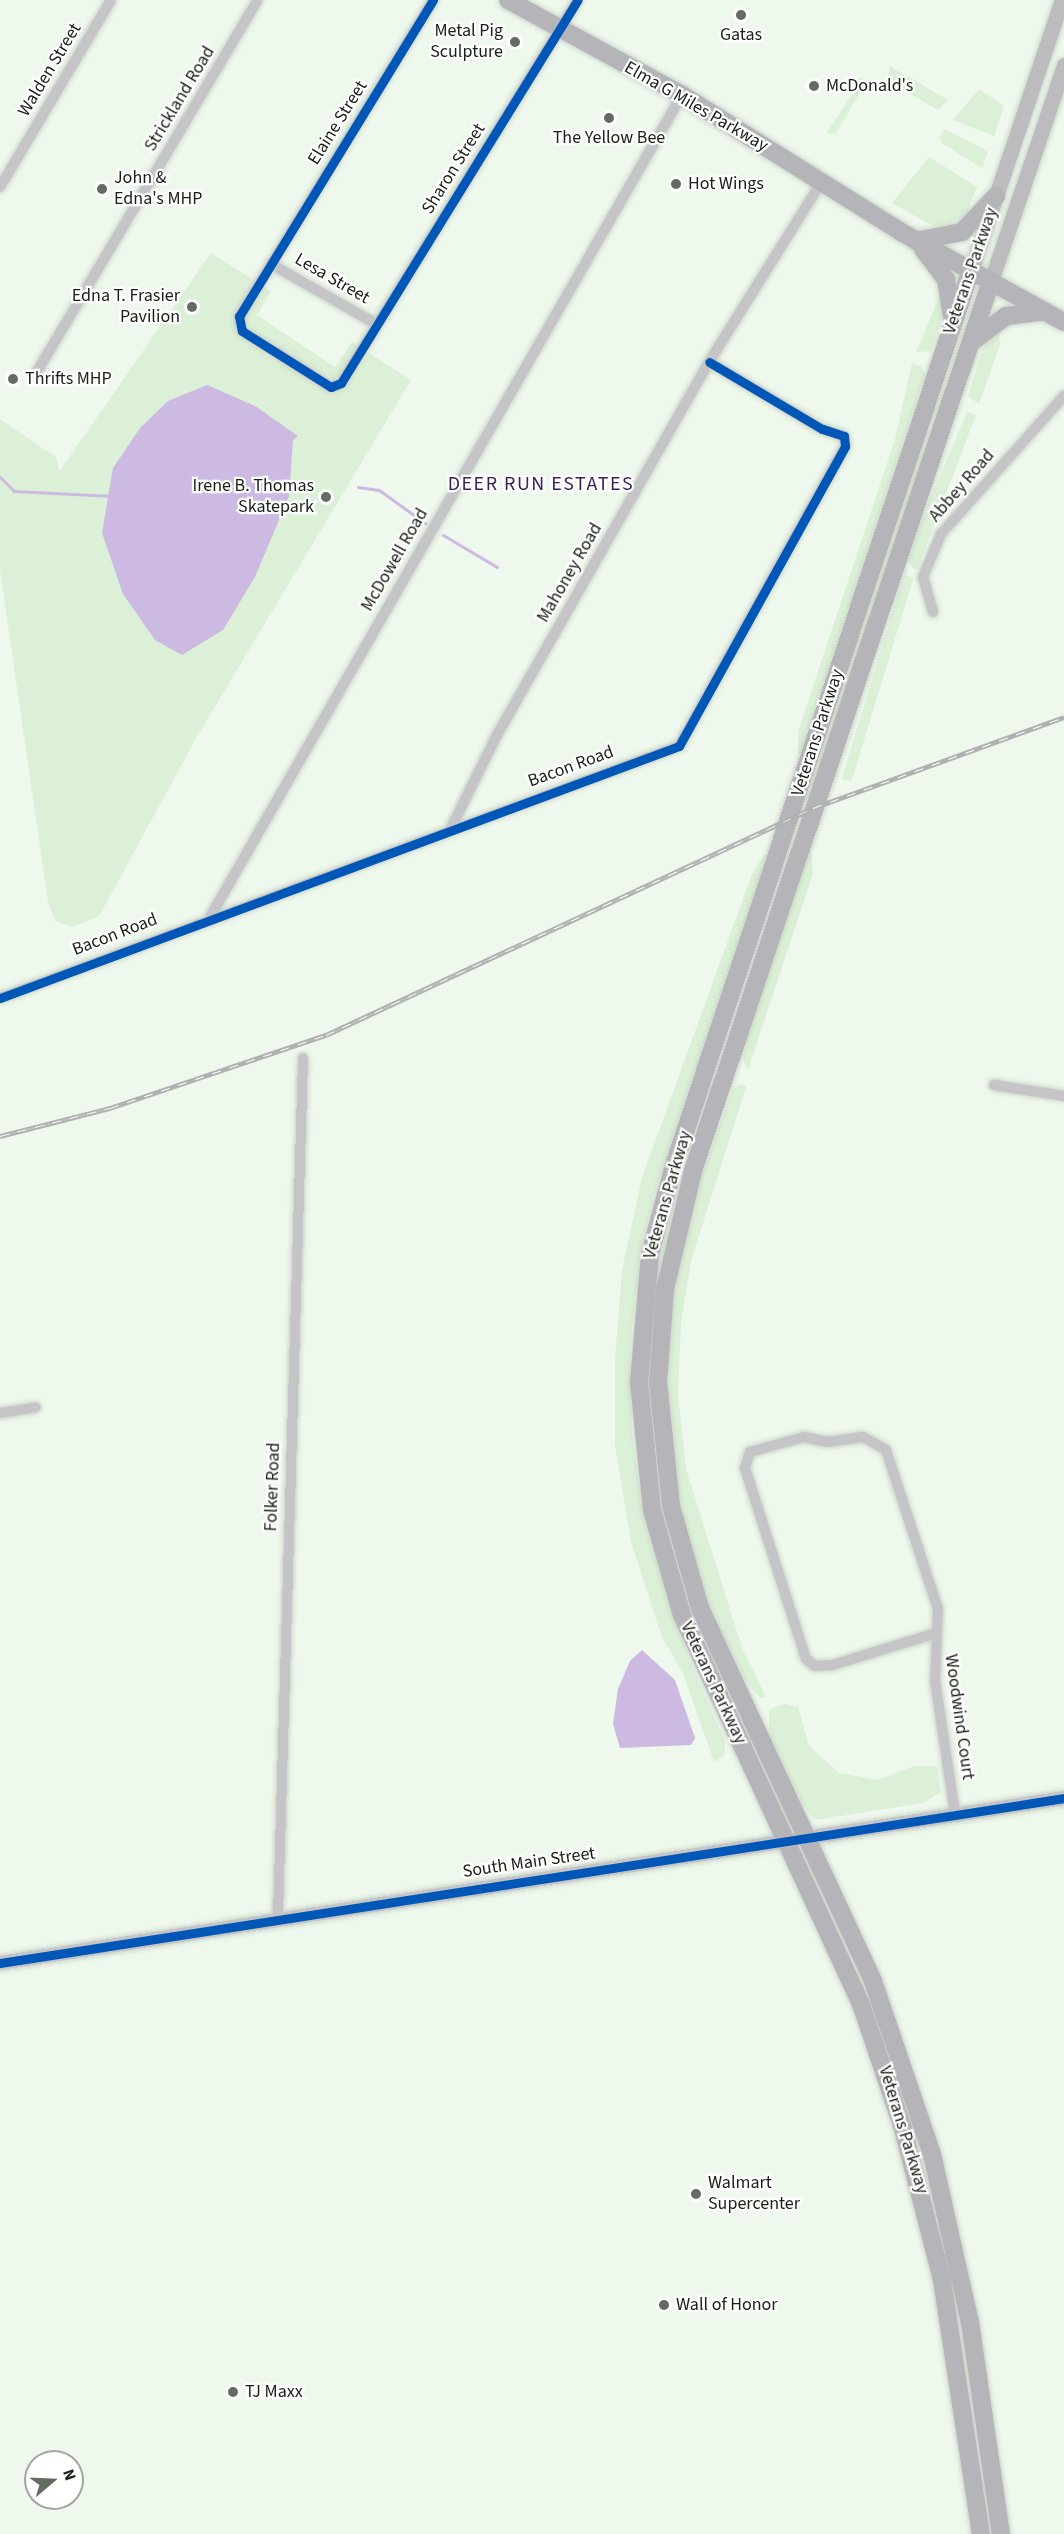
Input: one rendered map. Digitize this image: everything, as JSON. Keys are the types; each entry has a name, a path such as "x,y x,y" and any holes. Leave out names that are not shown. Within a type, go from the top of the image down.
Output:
{"main road":[{"name":"Elma G Miles Parkway","path":"508,0 561,31 682,95 916,241 1064,322"},
{"name":"Veterans Parkway","path":"981,2534 953,2339 923,2197 862,2007 789,1840 700,1659 664,1562 642,1446 641,1318 655,1233 674,1166 1062,0"},
{"name":"Veterans Parkway","path":"1001,2534 966,2299 932,2154 873,1981 809,1837 714,1642 683,1557 662,1444 661,1320 676,1228 698,1154 1064,65"},
{"path":"952,326 949,286 916,241 962,232 996,196"},
{"path":"972,342 1006,316 1045,311"}],"street":[{"name":"Walden Street","path":"0,187 111,0"},
{"name":"Strickland Road","path":"38,370 258,0"},
{"name":"Elaine Street","path":"376,324 341,383 331,387 240,327 241,311 433,0"},
{"name":"Sharon Street","path":"376,324 561,31 578,0"},
{"name":"McDowell Road","path":"210,917 682,95"},
{"name":"Mahoney Road","path":"450,830 497,735 709,362 821,183"},
{"name":"Lesa Street","path":"271,264 376,324"},
{"name":"Bacon Road","path":"0,998 210,917 679,746 712,692 787,542 845,446 844,436 822,429 709,362"},
{"name":"Abbey Road","path":"933,612 923,577 941,534 1064,396"},
{"name":"Folker Road","path":"278,1916 303,1058"},
{"path":"994,1085 1064,1095"},
{"path":"0,1413 36,1407"},
{"name":"Woodwind Court","path":"933,1634 833,1665 815,1666 806,1659 746,1458 757,1449 804,1437 827,1442 863,1437 886,1450 938,1609 933,1634 955,1814"},
{"name":"South Main Street","path":"0,1964 278,1916 1064,1798"}],"green space":[{"path":"890,66 948,100 938,110 888,81"},
{"path":"863,78 864,86 836,133 826,134 858,86 855,79"},
{"path":"979,89 1004,106 994,136 953,120"},
{"path":"944,129 988,151 982,168 943,144 939,139"},
{"path":"929,157 977,187 966,215 948,225 933,226 892,203"},
{"path":"211,253 271,291 257,315 335,367 352,342 411,380 195,740 99,916 73,927 55,921 48,902 0,570 0,419 57,458 59,472"},
{"path":"940,295 945,306 931,351 916,352"},
{"path":"999,331 1000,344 979,404 968,396 984,344"},
{"path":"912,363 922,367 925,375 798,762 798,732 895,439"},
{"path":"967,412 976,415 917,570 913,569 907,561 916,533"},
{"path":"928,428 911,503 809,801 803,803"},
{"path":"904,575 914,578 851,782 842,779"},
{"path":"798,822 756,961 752,960 759,930"},
{"path":"811,845 813,874 748,1070 743,1060 748,1036"},
{"path":"769,849 656,1188 642,1242 630,1344 632,1436 644,1519 689,1660 725,1741 725,1755 714,1762 683,1673 662,1637 631,1542 615,1445 615,1359 622,1270 642,1178 753,871"},
{"path":"740,1084 746,1087 691,1261 681,1322 678,1394 686,1469 742,1648 766,1697 760,1698 737,1671 709,1608 679,1506 666,1396 668,1321 685,1223 733,1089"},
{"path":"680,1168 654,1310 653,1426 661,1491 727,1693 705,1655 665,1544 646,1424 650,1286"},
{"path":"784,1704 798,1707 809,1746 839,1773 878,1780 914,1766 937,1766 941,1792 923,1803 815,1820 802,1804 769,1733 769,1710"}],"shaded area":[{"path":"207,385 255,406 298,436 293,440 289,496 255,577 223,630 182,655 155,640 123,594 102,533 113,468 140,428 168,401"},
{"path":"642,1650 675,1680 695,1738 691,1745 620,1748 613,1724 618,1689 630,1661"}],"waterway":[{"path":"0,477 14,491 113,496"},
{"path":"358,487 379,490 425,523"},
{"path":"443,535 497,567"}],"railway":[{"path":"0,1136 110,1108 326,1035 813,808 1064,717"}],"cycle path":[{"path":"433,0 239,316 242,331 331,387 341,383 578,0"},
{"path":"0,998 679,746 845,446 844,436 822,429 709,362"},
{"path":"0,1963 1064,1798"}],"place":[{"name":"Gatas","path":"741,15"},
{"name":"Metal Pig Sculpture","path":"515,42"},
{"name":"McDonald's","path":"814,86"},
{"name":"The Yellow Bee","path":"609,118"},
{"name":"Hot Wings","path":"676,184"},
{"name":"John & Edna's MHP","path":"102,189"},
{"name":"Edna T. Frasier Pavilion","path":"192,307"},
{"name":"Thrifts MHP","path":"13,379"},
{"name":"Irene B. Thomas Skatepark","path":"326,497"},
{"name":"Walmart Supercenter","path":"696,2194"},
{"name":"Wall of Honor","path":"664,2305"},
{"name":"TJ Maxx","path":"233,2392"}],"district":[{"name":"DEER RUN ESTATES","path":"541,484"}]}
